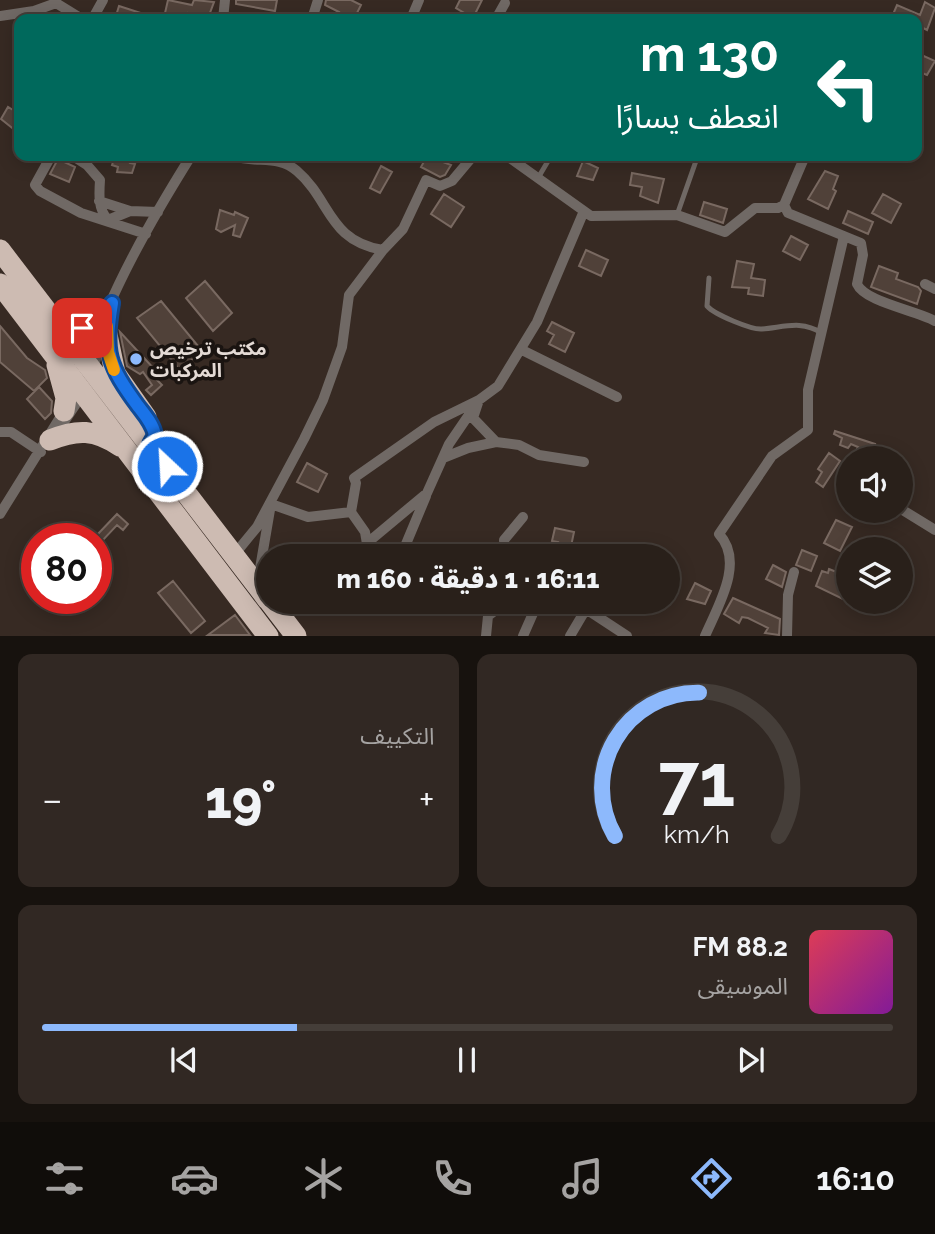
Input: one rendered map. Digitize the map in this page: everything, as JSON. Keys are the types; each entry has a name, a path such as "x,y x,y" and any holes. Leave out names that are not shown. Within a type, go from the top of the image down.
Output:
{"highway":[{"path":"0,250 54,320 134,458 268,635"},
{"path":"0,284 54,353 86,378 150,444 256,584"},
{"path":"54,320 67,327 82,328 107,317 108,352 115,373 154,430 150,444"},
{"path":"54,353 65,390 64,411"},
{"path":"45,446 75,431 93,432 111,440 134,458"},
{"path":"279,614 296,635"}],"street":[{"path":"0,16 34,11 57,3 79,14"},
{"path":"499,14 505,3"},
{"path":"48,161 35,185 40,191 81,213 146,234"},
{"path":"81,161 100,180 99,201 108,220"},
{"path":"45,446 71,416 107,317 146,234 188,161"},
{"path":"280,161 296,169 318,194 327,215 344,232 371,248 383,250"},
{"path":"234,555 271,504 323,400 342,347 349,295 383,250 403,229 426,180 440,186 452,181 469,161"},
{"path":"521,161 538,177 591,216 677,215 725,232 755,208 778,208 784,205 803,161"},
{"path":"99,201 130,211 158,212"},
{"path":"784,205 788,213 845,236 864,247 857,284 860,291 935,321"},
{"path":"108,220 130,211"},
{"path":"366,544 365,532 351,512 356,483 354,478 435,422 479,400 498,386 522,350 552,289 584,211"},
{"path":"705,635 731,573 727,542 719,534 772,456 808,430 808,390 845,236"},
{"path":"522,350 617,397"},
{"path":"0,514 86,378"},
{"path":"479,400 473,418 496,442"},
{"path":"406,544 443,458 479,400"},
{"path":"0,432 11,432 45,446"},
{"path":"443,458 496,442 519,445 540,455 584,462"},
{"path":"366,544 427,493"},
{"path":"271,504 308,517 351,512"},
{"path":"268,544 271,504"},
{"path":"913,516 935,530"},
{"path":"504,544 504,540 523,517"},
{"path":"787,635 788,595 794,572"},
{"path":"570,635 586,609 627,635"},
{"path":"486,635 491,614"},
{"path":"523,635 533,614"}],"lane":[{"path":"538,177 548,161"},
{"path":"677,215 696,161"},
{"path":"709,278 707,306 722,318 759,329 796,323 811,326 822,333"}],"building":[{"path":"168,0 192,5 194,0 214,2 210,14 165,13"},
{"path":"236,0 277,0 275,11 236,4"},
{"path":"326,0 351,0 361,5 356,14 338,14 339,12 325,5"},
{"path":"460,0 482,0 475,14 466,14 456,8"},
{"path":"925,2 935,8 927,30 922,28 920,14"},
{"path":"897,5 918,14 893,14"},
{"path":"119,6 144,14 117,14"},
{"path":"922,55 935,61 927,75 922,73"},
{"path":"8,107 13,110 14,129 1,119"},
{"path":"57,161 75,167 69,182 50,174"},
{"path":"113,161 131,161 135,164 132,173 117,172 118,167 112,165"},
{"path":"424,161 440,161 451,165 445,175 440,177 421,167"},
{"path":"583,161 598,168 593,180 577,176"},
{"path":"381,166 392,172 380,193 370,188"},
{"path":"825,171 838,176 833,189 836,191 828,209 808,199"},
{"path":"632,173 664,179 658,203 640,196 642,187 630,185"},
{"path":"444,194 464,207 451,227 431,214"},
{"path":"883,194 901,204 891,223 872,213"},
{"path":"704,202 727,209 723,223 700,215"},
{"path":"220,210 234,215 235,212 248,218 240,237 233,235 235,225 221,232 216,229"},
{"path":"848,211 873,222 868,234 843,223"},
{"path":"791,236 808,245 800,260 783,251"},
{"path":"586,250 608,260 601,276 579,266"},
{"path":"737,261 754,264 751,278 765,280 763,296 748,294 749,288 732,287"},
{"path":"879,266 898,273 896,279 918,287 921,291 917,304 871,287"},
{"path":"205,281 232,313 213,331 186,298"},
{"path":"161,301 203,352 190,361 198,372 187,379 137,318"},
{"path":"552,322 574,333 565,352 549,344 554,335 547,331"},
{"path":"0,326 27,358 45,370 47,378 34,391 0,362"},
{"name":"مكتب ترخيص المركبات","path":"120,332 157,372 153,376 162,385 151,395 146,390 152,385 143,372 140,374 127,366"},
{"path":"39,387 52,401 51,413 45,419 27,399"},
{"path":"835,431 875,444 843,446 840,445 842,438 834,434"},
{"path":"829,453 836,458 836,467 823,487 816,482 822,472 818,469"},
{"path":"307,463 327,474 318,492 297,482"},
{"path":"117,514 128,524 123,530 117,525 112,530 112,523 108,523"},
{"path":"836,520 836,523 852,527 847,537 836,537 836,549 824,543"},
{"path":"555,528 574,532 571,544 557,544 552,541"},
{"path":"802,550 817,556 811,571 796,565"},
{"path":"773,565 786,572 782,587 766,579"},
{"path":"829,569 836,572 836,596 816,586 822,571 828,573"},
{"path":"173,581 205,621 191,633 158,593"},
{"path":"695,583 711,591 705,604 687,599"},
{"path":"733,598 780,619 779,635 765,633 768,628 748,618 742,617 739,623 724,614"},
{"path":"235,615 250,635 208,635"}],"slow traffic":[{"path":"107,326 108,352 114,370"}],"place":[{"name":"مكتب ترخيص المركبات","path":"136,359"}],"route":[{"path":"82,328 102,318 112,303 106,330 111,362 115,373 152,425 155,435 150,444 167,466"}]}
